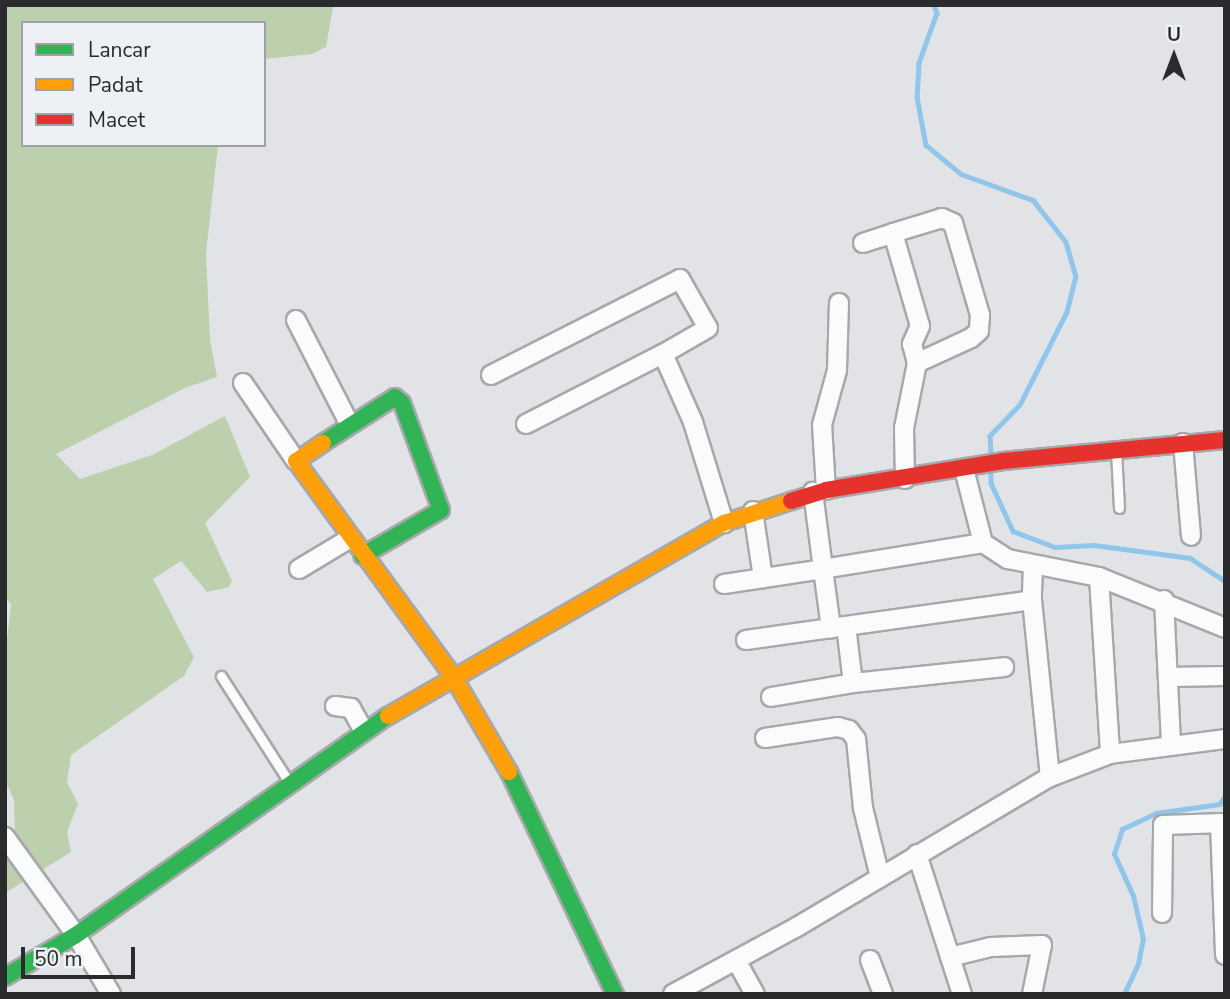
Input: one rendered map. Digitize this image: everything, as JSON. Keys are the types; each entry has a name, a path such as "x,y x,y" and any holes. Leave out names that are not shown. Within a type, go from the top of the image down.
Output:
{"street":[{"path":"863,243 942,218 953,223 980,315 979,331 971,338 921,359"},
{"path":"893,233 927,347 921,359 904,428 905,479"},
{"path":"491,375 680,279 708,328 526,424"},
{"path":"839,303 837,370 822,425 820,491 823,569 853,683"},
{"path":"296,320 349,423"},
{"path":"663,354 693,422 724,523"},
{"path":"243,383 349,538 454,678 502,756 615,994"},
{"path":"296,461 349,423 392,398 399,399 441,510 362,556"},
{"path":"5,977 76,935 364,731 724,523 820,491 1003,461 1225,440"},
{"path":"1183,443 1191,536"},
{"path":"971,466 984,543"},
{"path":"754,511 763,578"},
{"path":"299,569 349,538"},
{"path":"724,584 984,543 1008,559 1099,578 1164,600 1225,628"},
{"path":"1033,565 1032,600 1050,777"},
{"path":"1099,578 1110,754"},
{"path":"746,640 1032,600"},
{"path":"1164,600 1171,744"},
{"path":"771,696 853,683 1004,667"},
{"path":"1169,677 1225,676"},
{"path":"335,706 351,708 364,731"},
{"path":"765,738 838,727 849,730 856,739 863,808 880,877"},
{"path":"673,994 1050,777 1110,754 1225,739"},
{"path":"1161,913 1163,825 1222,823 1225,956"},
{"path":"5,837 76,935 111,994"},
{"path":"917,854 962,994"},
{"path":"950,957 991,947 1042,945 1032,994"},
{"path":"736,960 755,994"},
{"path":"870,960 883,994"}],"lane":[{"path":"1116,449 1119,508"},
{"path":"221,676 289,782"}],"green space":[{"path":"5,5 333,7 326,47 312,54 266,59 266,21 21,21 21,147 218,147 206,253 210,340 217,377 185,388 56,454 80,479 152,455 225,416 250,477 205,523 232,581 229,587 207,592 181,561 153,579 194,657 184,676 71,755 67,782 78,804 67,832 71,852 5,893 5,844 15,836 14,800 5,780 5,657 11,605 5,596"}],"waterway":[{"path":"934,5 937,13 919,63 917,97 926,145 961,174 1033,200 1066,242 1076,276 1067,312 1020,405 990,436 991,456"},
{"path":"991,472 991,483 1013,531 1055,547 1094,545 1190,558 1225,581"},
{"path":"1124,994 1138,964 1143,939 1133,896 1114,854 1122,829 1156,813 1219,804 1225,796"}],"traffic: fast":[{"path":"323,443 395,397 402,403 441,510 362,556"},
{"path":"5,977 76,935 388,716"},
{"path":"509,772 615,994"}],"traffic: slow":[{"path":"323,443 296,461 454,678 509,772"},
{"path":"388,716 724,523 791,501"}],"traffic: jam":[{"path":"791,501 826,490 1003,461 1225,440"}]}
